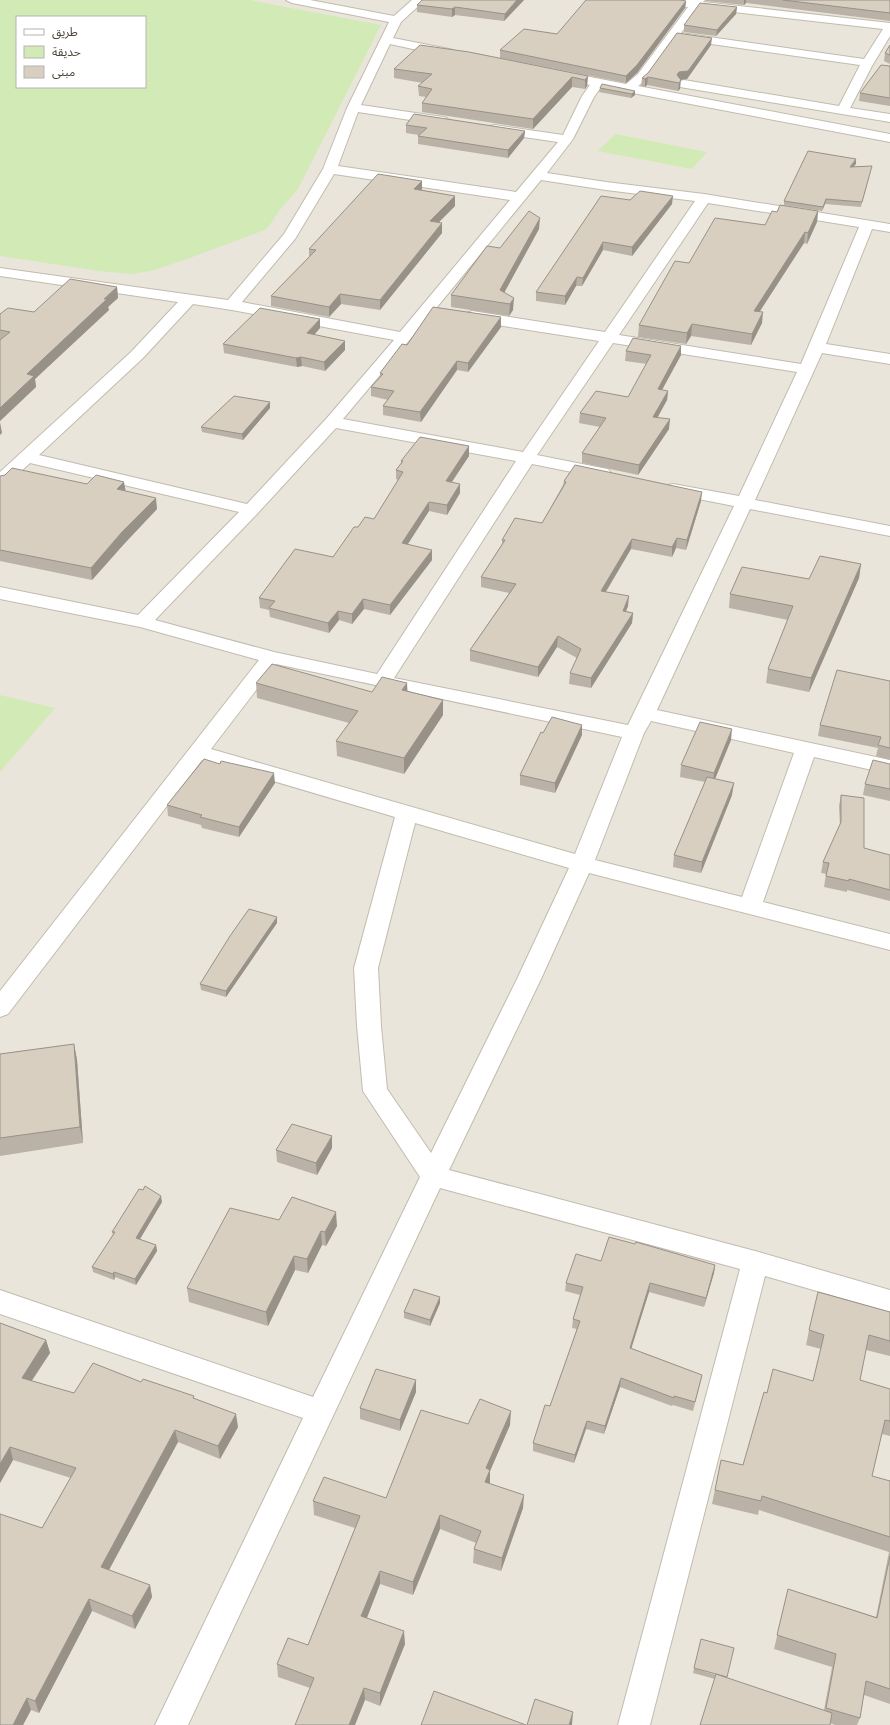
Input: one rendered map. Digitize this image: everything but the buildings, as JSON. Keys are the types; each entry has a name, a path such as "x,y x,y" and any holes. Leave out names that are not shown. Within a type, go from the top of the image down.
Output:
{"street":[{"path":"292,0 396,20"},
{"path":"232,305 290,236 330,169 354,108 396,20 419,0"},
{"path":"658,0 697,2 890,27 871,66 842,110"},
{"path":"629,88 642,77 697,2"},
{"path":"672,35 871,66"},
{"path":"387,40 457,54"},
{"path":"642,77 658,79"},
{"path":"575,78 890,138"},
{"path":"673,82 890,118"},
{"path":"142,622 251,510 332,422 403,337 435,310 518,197 567,139 588,96 598,83"},
{"path":"354,108 456,123"},
{"path":"480,127 567,139"},
{"path":"330,169 518,197"},
{"path":"537,175 606,186 704,198 890,228"},
{"path":"382,681 527,458 704,198"},
{"path":"171,1725 433,1176 529,980 582,864 634,732 645,714 695,609 817,347 867,225"},
{"path":"0,284 6,273 232,305 403,337"},
{"path":"0,481 27,458 137,355 189,299"},
{"path":"458,314 806,369"},
{"path":"817,347 890,359"},
{"path":"332,422 527,458 620,477"},
{"path":"27,458 251,510"},
{"path":"658,486 744,504 890,531"},
{"path":"0,593 142,622 271,657 634,732"},
{"path":"0,1008 271,657"},
{"path":"645,714 890,767"},
{"path":"750,907 806,749"},
{"path":"197,752 582,864 890,942"},
{"path":"407,813 366,968 369,1026 375,1091 433,1176 755,1262 890,1301"},
{"path":"634,1725 755,1262"},
{"path":"0,1302 321,1412"}],"shaded area":[{"path":"0,0 890,0 890,1725 0,1725"}],"green space":[{"path":"0,0 249,0 381,25 298,189 282,207 267,229 151,271 131,274 99,271 0,256"},
{"path":"615,134 707,152 692,169 598,151"},
{"path":"0,695 55,708 0,772"}]}
